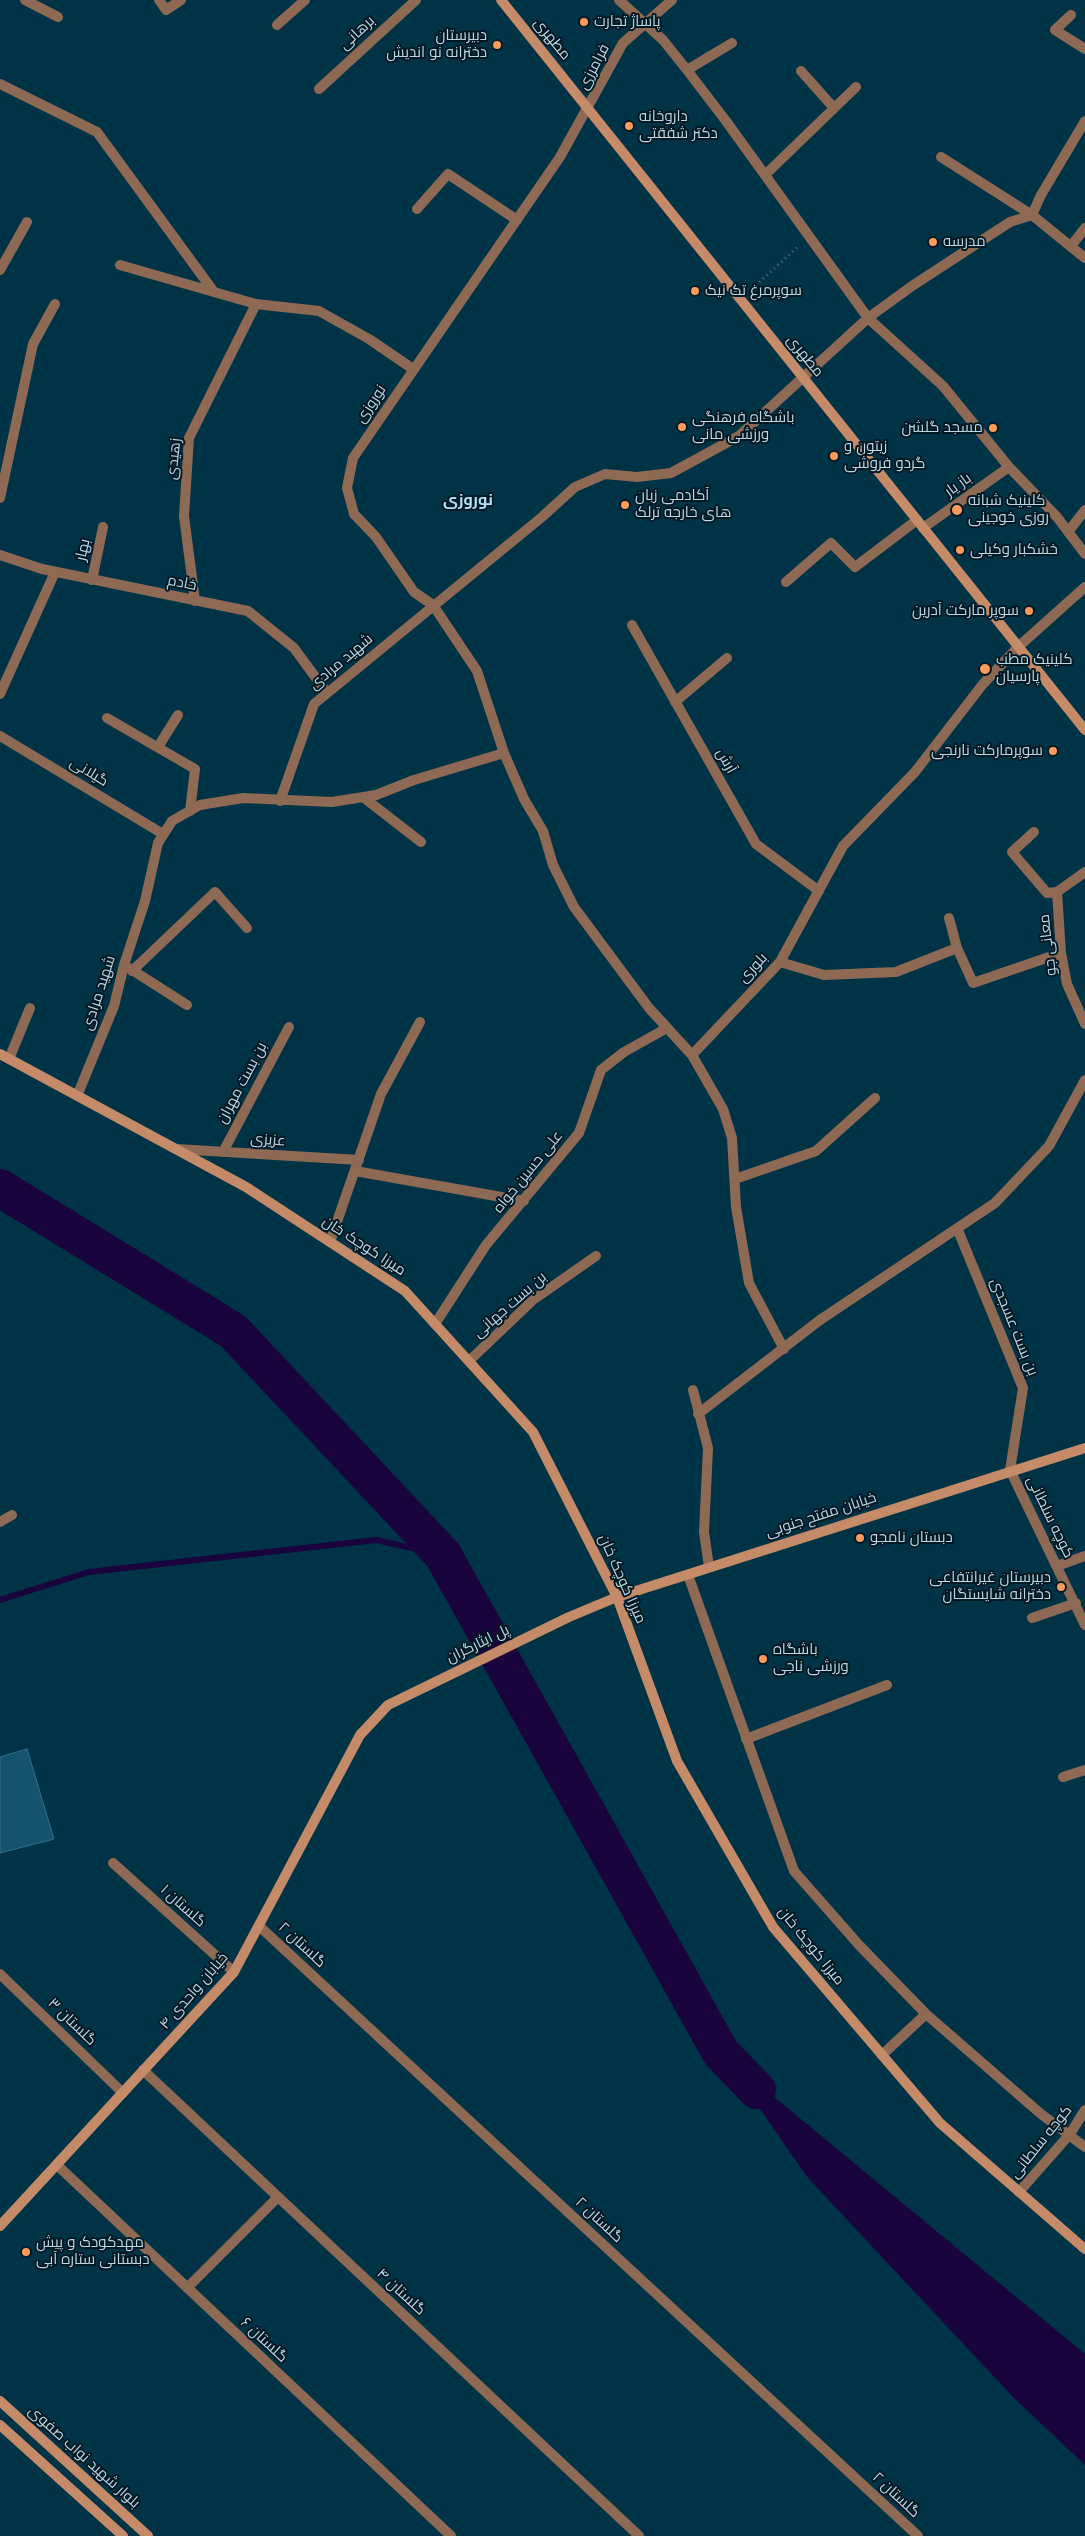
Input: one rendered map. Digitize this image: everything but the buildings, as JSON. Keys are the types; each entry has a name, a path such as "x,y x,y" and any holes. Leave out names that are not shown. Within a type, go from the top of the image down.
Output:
{"main road":[{"name":"مطهری","path":"501,0 1085,730"},
{"name":"میرزا کوچک خان","path":"4,1056 246,1187 405,1291 469,1361 533,1432 617,1597 677,1761 773,1927 940,2123 1085,2249"},
{"name":"خیابان مفتح جنوبی","path":"569,1617 617,1597 1010,1470 1085,1448"},
{"name":"پل ایثارگران","path":"401,1698 569,1617"},
{"name":"خیابان واحدی ۴","path":"0,2226 234,1972 360,1735 375,1716 401,1698"},
{"name":"بلوار شهید نواب صفوی","path":"0,2401 148,2536"},
{"path":"0,2425 122,2536"}],"street":[{"path":"25,0 58,17"},
{"path":"159,0 166,10 181,0"},
{"path":"277,26 305,0"},
{"name":"برهانی","path":"319,89 416,0"},
{"path":"619,0 663,40 687,70 868,318 943,386 1009,467 1068,532 1085,554"},
{"name":"فرامرزی","path":"588,109 623,43 672,0"},
{"path":"1071,15 1055,30 1085,49"},
{"path":"687,70 732,43"},
{"path":"801,71 834,108"},
{"path":"0,84 97,132 214,292"},
{"path":"765,176 856,87"},
{"name":"نوروزی","path":"433,605 414,592 376,537 354,514 347,488 353,458 560,157 588,109"},
{"path":"1032,215 1041,195 1085,121"},
{"path":"941,157 1032,215 1085,258"},
{"path":"417,209 448,174 517,220"},
{"name":"شهید مرادی","path":"77,1096 128,968 146,900 158,843 172,821 200,805 243,798 280,801 314,704 542,517 575,487 605,474 636,477 670,472 701,458 739,436 868,318 912,286 1010,222 1032,215"},
{"path":"0,270 27,222"},
{"path":"1071,246 1085,228"},
{"path":"120,265 256,304 319,311 369,338 413,369"},
{"path":"0,498 33,344 55,304"},
{"name":"زهیدی","path":"195,601 184,516 189,438 256,304"},
{"name":"باز یار","path":"786,582 831,543 855,567 1009,467"},
{"path":"1068,532 1085,510"},
{"name":"بهار","path":"92,580 104,528"},
{"name":"خادم","path":"0,555 55,572 248,611 294,648 327,694"},
{"path":"0,694 3,677 55,572"},
{"name":"بلوری","path":"692,1055 780,962 843,846 915,772 983,684 1018,647 1085,588"},
{"path":"433,605 477,671 504,753 524,799 544,831 553,866 574,907 649,1008 692,1055 723,1108 732,1138 736,1207 749,1283 784,1349"},
{"name":"آرش","path":"632,625 756,844 819,891"},
{"path":"676,702 728,658"},
{"path":"158,747 178,715"},
{"path":"107,718 196,769 190,811"},
{"name":"گیلانی","path":"0,736 163,834"},
{"path":"280,801 332,802 376,795 438,772 504,753"},
{"path":"363,797 420,842"},
{"path":"1034,832 1012,852 1047,893 1057,892"},
{"name":"معانی جو","path":"1085,872 1057,892 1061,954 1068,984 1085,1024"},
{"path":"187,1005 128,968 215,892 247,928"},
{"path":"949,918 957,948 973,983 1061,954"},
{"path":"780,962 824,975 896,972 957,948"},
{"path":"4,1056 30,1008"},
{"path":"330,1242 381,1094 420,1022"},
{"name":"بن بست مهران","path":"223,1152 289,1027"},
{"name":"علی حسین خواه","path":"435,1324 486,1245 579,1133 601,1070 624,1052 667,1028"},
{"path":"698,1414 820,1320 995,1203 1049,1146 1085,1080"},
{"path":"734,1179 816,1151 876,1098"},
{"name":"عزیزی","path":"176,1149 359,1160"},
{"path":"355,1171 524,1201"},
{"name":"بن بست عسجدی","path":"957,1228 1023,1388 1010,1470"},
{"name":"بن بست جهانی","path":"469,1361 533,1300 596,1256"},
{"path":"692,1390 708,1448 704,1532 709,1567"},
{"name":"کوچه سلطانی","path":"1010,1470 1085,1625"},
{"path":"0,1522 12,1515"},
{"path":"1057,1566 1085,1556"},
{"path":"688,1575 794,1871 859,1944 926,2014 1041,2114 1085,2147"},
{"path":"1032,1618 1076,1603"},
{"path":"746,1739 887,1686"},
{"path":"1063,1777 1085,1770"},
{"name":"گلستان ۱","path":"113,1863 234,1972"},
{"name":"گلستان ۲","path":"259,1926 918,2536"},
{"name":"گلستان ۳","path":"0,1974 123,2093"},
{"path":"882,2055 926,2014"},
{"name":"گلستان ۴","path":"143,2070 639,2536"},
{"name":"کوچه سلطانی","path":"1019,2192 1070,2134 1085,2110"},
{"name":"گلستان ۶","path":"57,2165 451,2536"},
{"path":"187,2288 278,2197"}],"path":[{"path":"741,300 809,236"}],"shaded area":[{"path":"721,2053 1085,2354 1085,2465 1014,2398 808,2178"}],"waterway":[{"path":"0,1188 233,1331 443,1555 721,2053 757,2090"},
{"path":"0,1600 89,1572 376,1540 443,1555"}],"place":[{"name":"پاساژ تجارت","path":"584,22"},
{"name":"دبیرستان دخترانه نو اندیش","path":"497,45"},
{"name":"داروخانه دکتر شفقتی","path":"629,126"},
{"name":"مدرسه","path":"933,242"},
{"name":"سوپرمرغ تک نیک","path":"695,291"},
{"name":"باشگاه فرهنگی ورزشی مانی","path":"682,427"},
{"name":"مسجد گلشن","path":"993,428"},
{"name":"زیتون و گردو فروشی","path":"834,456"},
{"name":"آکادمی زبان های خارجه ترلک","path":"625,505"},
{"name":"کلینیک شبانه روزی خوجینی","path":"957,510"},
{"name":"خشکبار وکیلی","path":"960,550"},
{"name":"سوپر مارکت آدرین","path":"1029,611"},
{"name":"کلینیک مطب پارسیان","path":"985,669"},
{"name":"سوپرمارکت نارنجی","path":"1053,751"},
{"name":"دبستان نامجو","path":"860,1538"},
{"name":"دبیرستان غیرانتفاعی دخترانه شایستگان","path":"1061,1587"},
{"name":"باشگاه ورزشی ناجی","path":"763,1659"},
{"name":"مهدکودک و پیش دبستانی ستاره آبی","path":"26,2252"}],"district":[{"name":"نوروزی","path":"468,500"}]}
